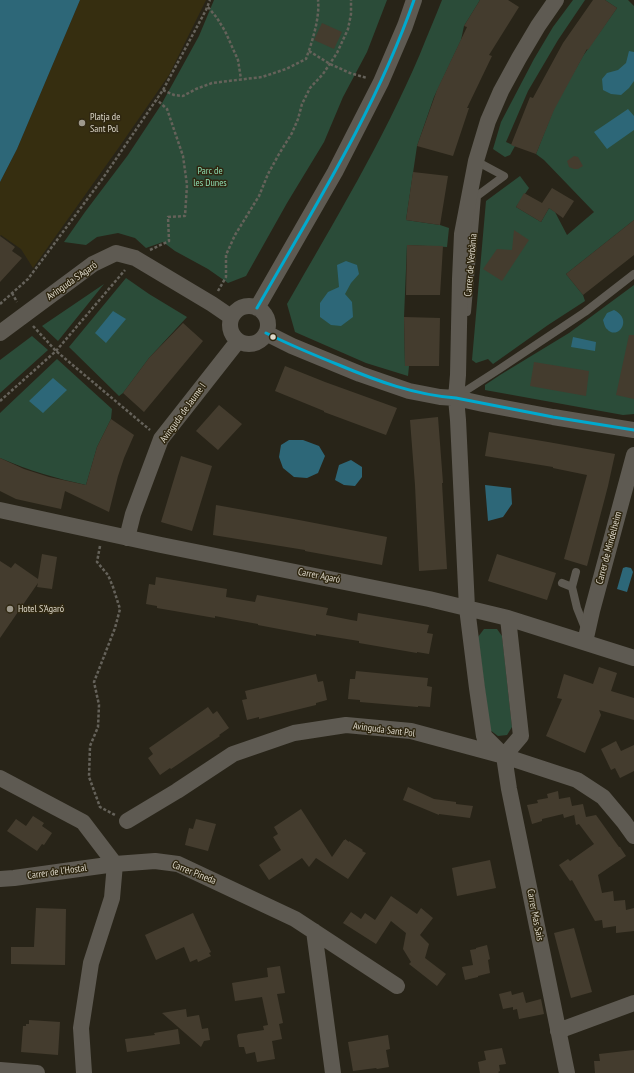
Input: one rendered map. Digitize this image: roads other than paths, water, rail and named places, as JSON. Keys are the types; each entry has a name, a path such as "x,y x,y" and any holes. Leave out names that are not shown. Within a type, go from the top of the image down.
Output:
{"street":[{"path":"257,308 334,172 381,82 405,26 414,0"},
{"name":"Carrer de Verbània","path":"467,608 456,398 462,234 476,161 488,121 501,91 522,51 556,0"},
{"name":"Avinguda S'Agaró","path":"0,333 93,264 116,254 134,258 212,304 231,317"},
{"path":"252,306 257,308 263,312 267,319 268,326 266,333 261,340 254,344 246,344 238,341 234,337 230,328 231,317 238,309 242,307 252,306"},
{"path":"266,333 292,346 360,374 409,391 634,430"},
{"name":"Avinguda de Jaume I","path":"127,538 133,514 161,439 238,341"},
{"name":"Carrer de Mindelheim","path":"586,637 634,455"},
{"name":"Carrer Agaró","path":"0,510 127,538 422,597 586,637 634,658"},
{"path":"467,608 484,736 504,756 521,736 508,618"},
{"name":"Avinguda Sant Pol","path":"127,821 177,791 233,754 294,733 346,725 411,731 504,756 577,780 604,797 634,836"},
{"name":"Carrer Mas Sais","path":"504,756 509,789 567,1073"},
{"path":"0,778 83,822 115,864 112,898 91,963 81,1028 84,1073"},
{"name":"Carrer Pineda","path":"115,864 155,861 178,864 295,919 397,986"},
{"name":"Carrer de l'Hostal","path":"0,878 21,878 115,864"},
{"path":"314,931 333,1073"},
{"path":"558,1031 634,1003"},
{"path":"0,1070 37,1073"}],"lane":[{"name":"Carrer de Verbània","path":"456,398 463,365 469,279 478,196 504,176 476,161"},
{"path":"456,398 585,312 634,274"},
{"path":"576,572 572,587 586,637"},
{"path":"562,583 572,587"}],"water":[{"path":"0,0 80,0 17,149 0,182"},
{"path":"629,51 634,52 634,81 621,95 611,94 603,90 602,79 607,73 618,70 626,63"},
{"path":"628,109 634,116 634,130 607,149 594,132"},
{"path":"346,261 357,265 359,274 351,283 345,294 352,302 353,317 341,326 331,325 320,317 320,303 328,292 339,287 337,265"},
{"path":"614,310 620,314 623,319 623,324 619,331 611,332 606,328 603,320 607,313"},
{"path":"113,311 126,319 106,343 95,333"},
{"path":"573,337 596,342 595,351 571,347"},
{"path":"53,378 67,390 43,413 29,401"},
{"path":"289,440 303,440 319,446 325,456 318,473 307,478 294,477 283,468 279,457 281,445"},
{"path":"351,460 362,467 362,477 355,486 344,485 335,480 339,465"},
{"path":"485,485 511,488 512,504 503,517 488,521"},
{"path":"623,568 631,568 633,572 627,592 617,589"}],"place":[{"name":"Platja de Sant Pol","path":"82,123"},
{"name":"Hotel S'Agaró","path":"10,609"}],"park label":[{"name":"Parc de les Dunes","path":"210,176"}]}
